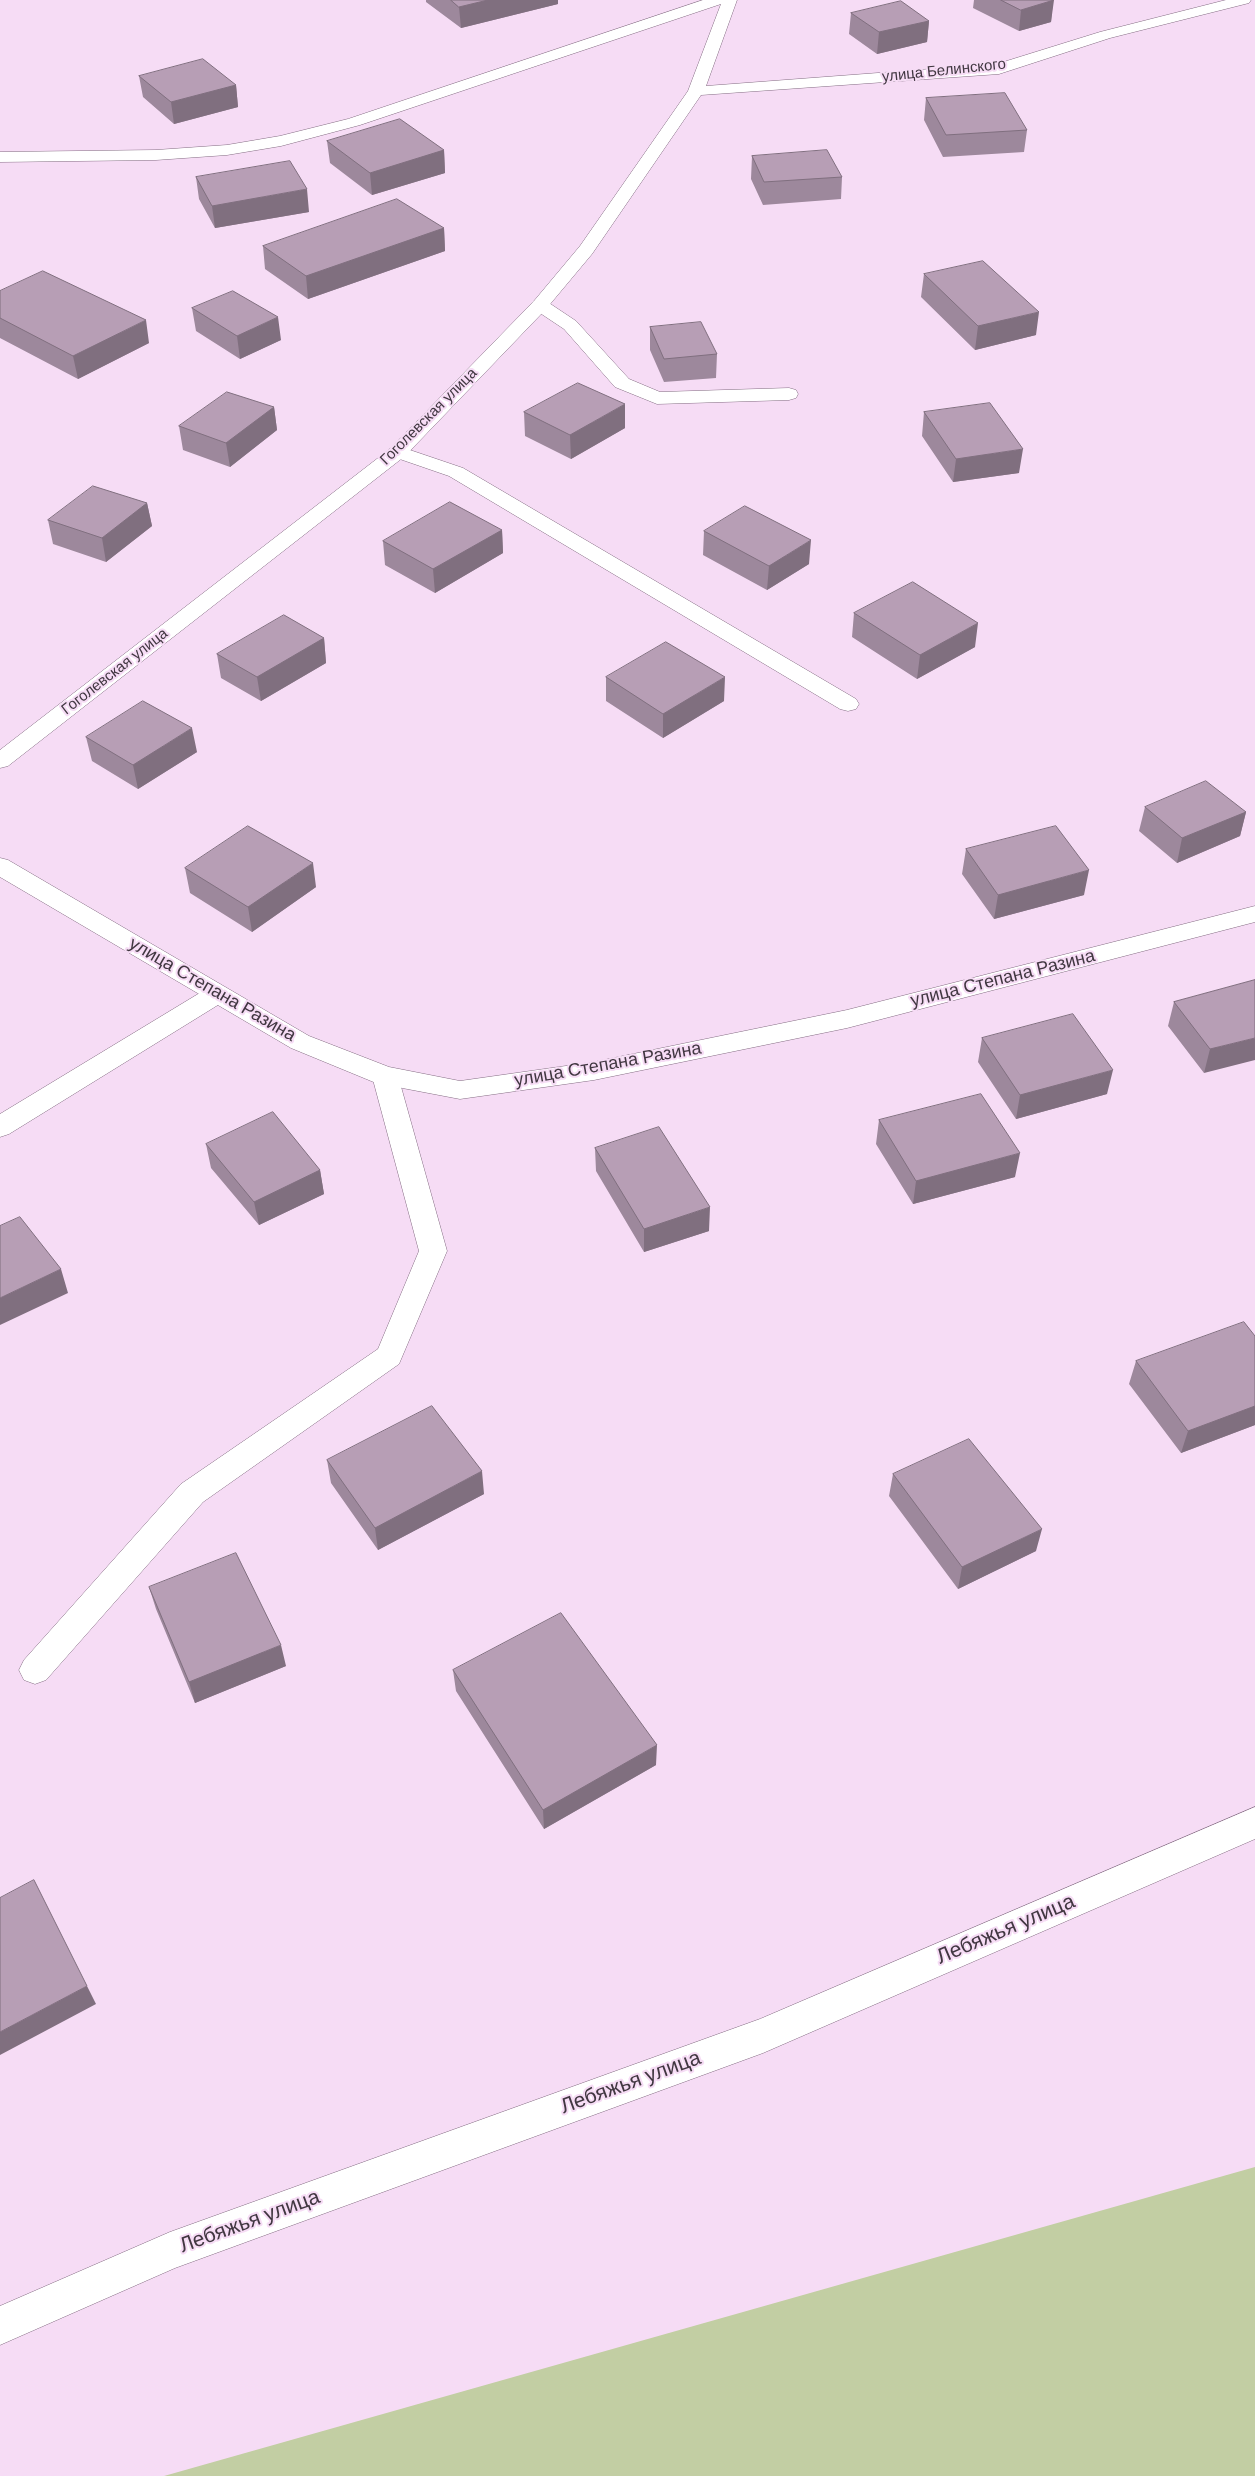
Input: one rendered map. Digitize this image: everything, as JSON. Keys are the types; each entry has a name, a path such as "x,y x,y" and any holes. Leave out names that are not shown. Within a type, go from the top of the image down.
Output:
{"street":[{"path":"1,158 156,155 227,150 281,141 354,122 718,0"},
{"name":"Гоголевская улица","path":"0,761 398,452 540,305 586,250 696,91 730,0"},
{"name":"улица Белинского","path":"696,91 999,69 1105,35 1244,0"},
{"path":"540,305 570,325 622,383 657,398 789,394"},
{"path":"398,452 456,472 848,704"},
{"name":"улица Степана Разина","path":"0,866 300,1042 385,1076 460,1090 594,1070 847,1019 1255,914"},
{"path":"0,1127 217,994"},
{"path":"35,1670 192,1494 389,1356 433,1250 385,1076"},
{"name":"Лебяжья улица","path":"0,2326 170,2251 762,2035 1255,1823"}],"green space":[{"path":"1255,2167 1255,2476 164,2476"}],"building":[{"path":"451,0 488,0 459,7"},
{"path":"1001,0 1054,0 1021,10"},
{"path":"901,1 929,21 879,32 851,13"},
{"path":"203,59 236,85 171,102 139,76"},
{"path":"1005,93 1027,130 946,135 926,98"},
{"path":"400,119 444,150 370,173 327,141"},
{"path":"827,150 842,177 764,182 752,156"},
{"path":"290,161 307,189 212,206 196,177"},
{"path":"397,199 444,228 306,276 263,246"},
{"path":"983,261 1039,312 978,326 924,274"},
{"path":"43,271 146,320 73,356 0,318 0,291"},
{"path":"233,291 278,317 237,336 192,308"},
{"path":"701,322 717,354 664,359 650,327"},
{"path":"578,383 625,404 570,435 524,412"},
{"path":"227,392 274,407 226,443 179,426"},
{"path":"990,403 1023,449 956,459 924,412"},
{"path":"93,486 147,503 102,538 48,520"},
{"path":"450,502 502,530 433,569 383,541"},
{"path":"745,506 811,540 769,566 704,531"},
{"path":"913,582 978,623 920,655 854,613"},
{"path":"284,615 324,638 257,677 217,654"},
{"path":"666,642 725,677 663,714 606,677"},
{"path":"143,701 192,728 133,765 86,737"},
{"path":"1206,781 1246,812 1182,838 1145,807"},
{"path":"248,826 313,863 248,907 185,868"},
{"path":"1056,826 1089,870 998,895 966,849"},
{"path":"1255,980 1255,1038 1210,1049 1174,1002"},
{"path":"1073,1014 1113,1070 1020,1095 982,1038"},
{"path":"981,1094 1020,1153 916,1181 879,1120"},
{"path":"273,1112 320,1170 254,1202 206,1144"},
{"path":"659,1127 710,1207 644,1229 595,1148"},
{"path":"20,1217 61,1269 0,1298 0,1226"},
{"path":"1244,1322 1255,1336 1255,1406 1188,1431 1136,1361"},
{"path":"432,1406 482,1471 375,1528 327,1460"},
{"path":"969,1439 1042,1529 962,1567 893,1474"},
{"path":"236,1553 281,1645 189,1682 149,1587"},
{"path":"561,1613 657,1745 543,1810 453,1670"},
{"path":"34,1880 87,1986 0,2032 0,1898"}]}
